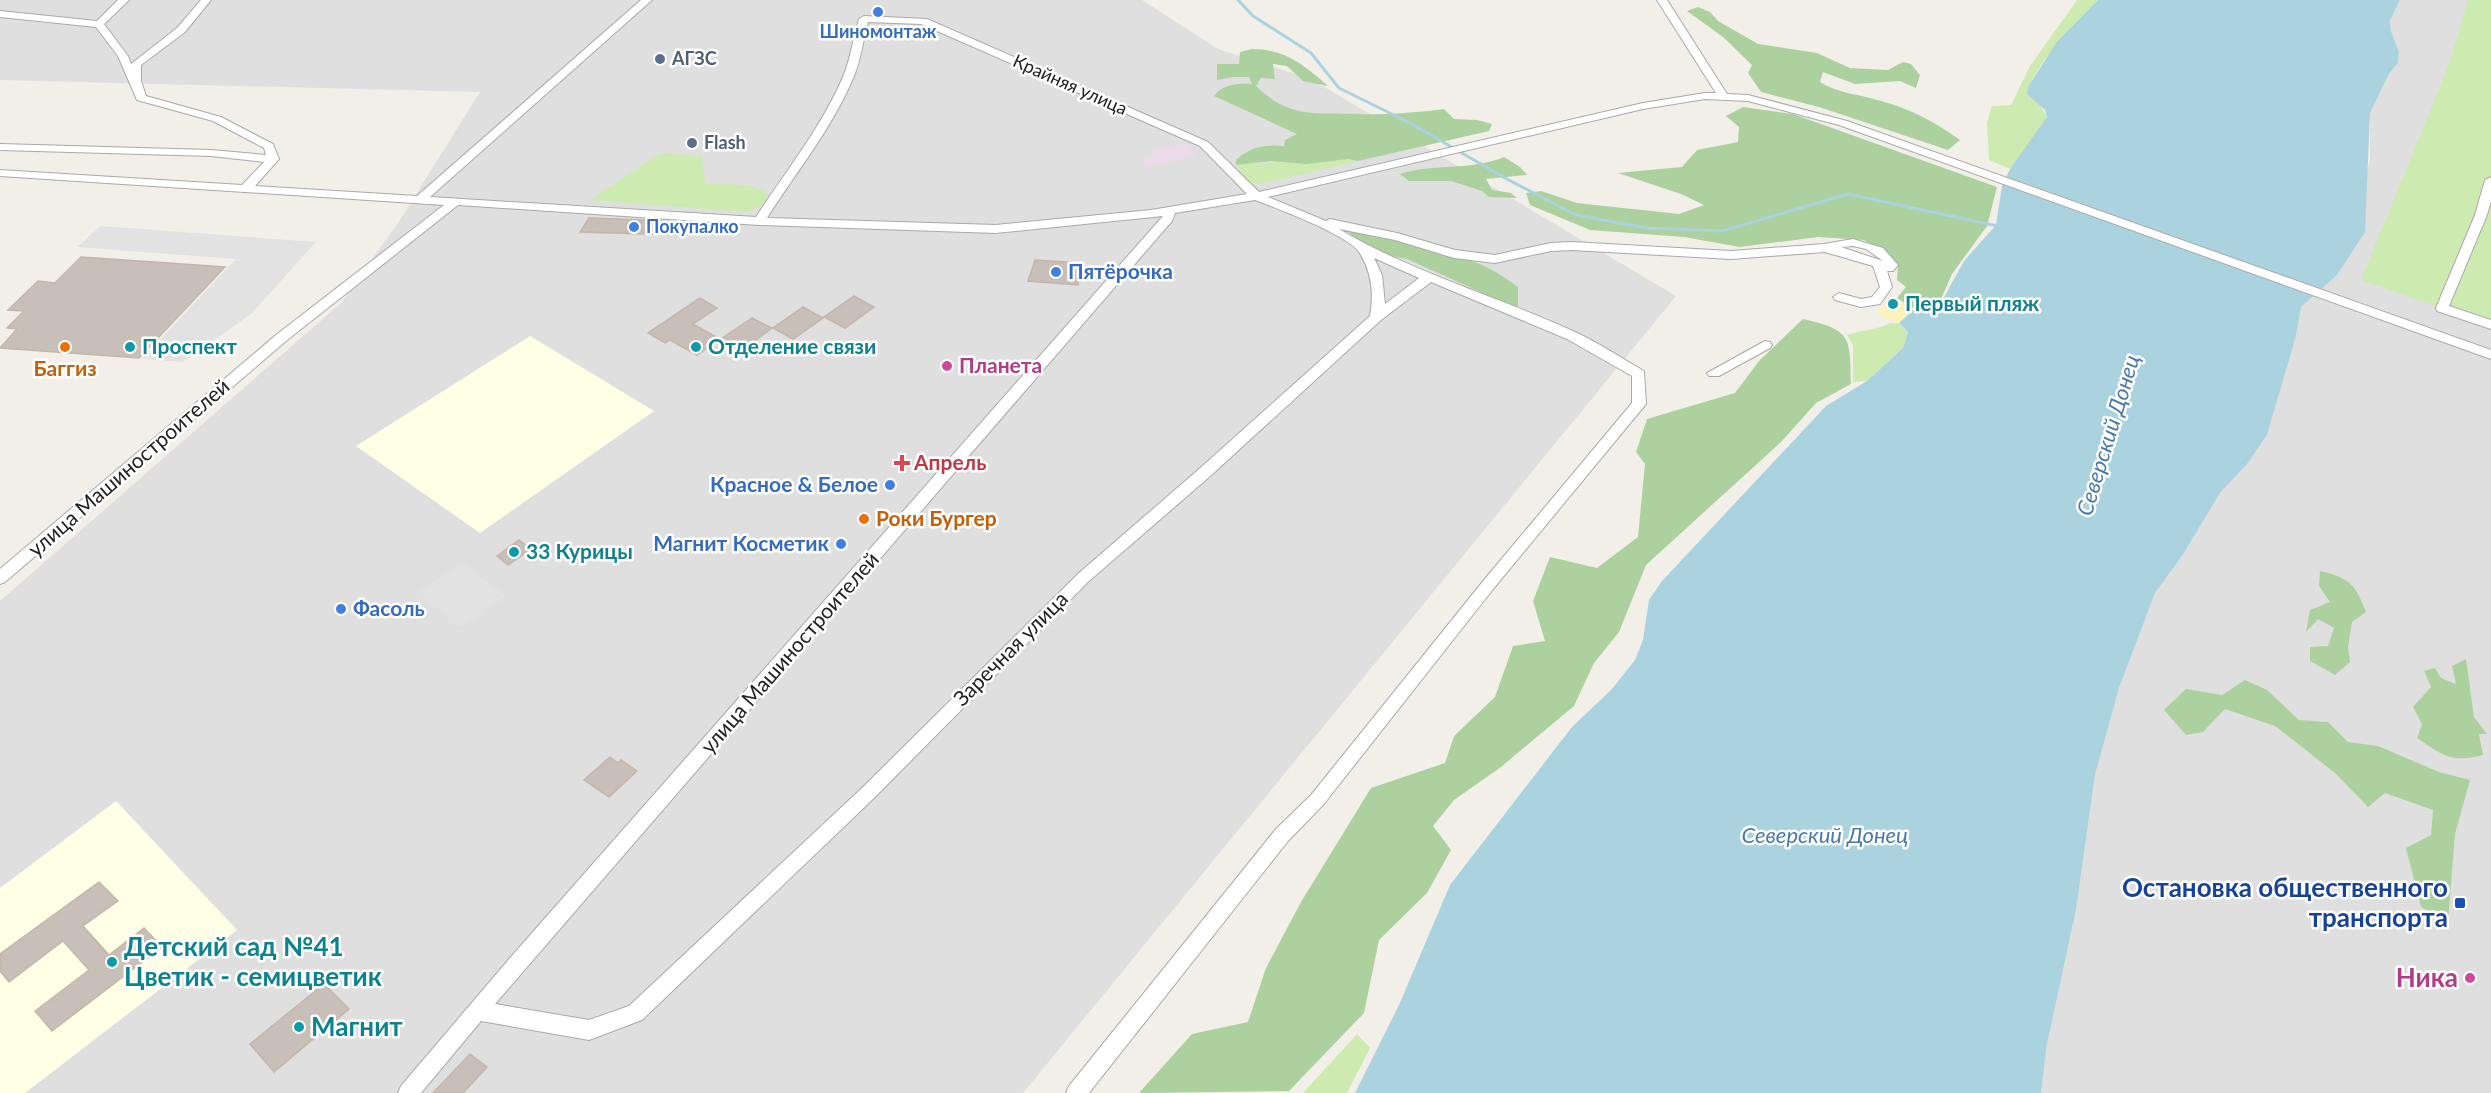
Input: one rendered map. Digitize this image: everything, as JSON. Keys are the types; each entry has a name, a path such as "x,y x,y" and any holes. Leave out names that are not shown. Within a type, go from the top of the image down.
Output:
{"street":[{"path":"99,24 124,0"},
{"path":"206,0 181,30 136,64 136,81 141,98 217,119 269,146 273,159"},
{"path":"420,199 647,0"},
{"path":"1662,0 1723,96"},
{"path":"0,14 99,24 123,56 129,73 136,81"},
{"name":"Крайняя улица","path":"759,221 822,130 836,104 850,73 864,19 923,21 1204,144 1256,196"},
{"path":"0,173 759,221 996,230 1084,223 1170,212 1256,196 1642,106 1705,96 1723,96 1779,104 1880,136 2491,355"},
{"path":"0,147 211,153 273,159"},
{"path":"245,189 273,159"},
{"path":"2491,180 2481,215 2442,308 2491,325"},
{"path":"1076,1093 1169,980 1282,835 1317,800 1489,584 1639,404 1640,374 1572,336 1408,270 1363,248 1318,221 1256,196"},
{"name":"улица Машиностроителей","path":"0,578 309,314 381,256 456,201"},
{"name":"улица Машиностроителей","path":"408,1093 1168,218 1170,212"},
{"path":"1318,221 1397,237 1454,254 1495,259 1551,247 1572,246 1731,255 1825,248 1841,243 1858,242 1882,252 1892,265 1889,268 1879,266 1886,287 1876,302 1860,303 1839,297"},
{"path":"1363,248 1374,267 1379,300 1376,317"},
{"name":"Заречная улица","path":"479,1011 589,1030 635,1012 867,794 1084,577 1203,474 1376,317 1429,277"},
{"path":"1714,373 1765,345"}],"shaded area":[{"path":"0,0 1142,0 1218,49 1311,79 1676,296 1023,1093 0,1093 0,601 341,303 398,223 480,92 0,80"},
{"path":"2400,0 2491,0 2491,1093 2041,1093 2047,1044 2076,910 2095,775 2119,688 2155,593 2182,556 2220,493 2246,464 2267,435 2296,336 2301,307 2337,275 2370,160 2370,113 2389,74 2398,63 2399,52 2391,31 2390,21"},
{"path":"1188,143 1196,156 1145,167 1140,159 1156,156 1154,150"},
{"path":"101,226 316,242 251,314 183,362 142,359 236,259 77,247"},
{"path":"530,336 654,411 480,533 356,446"},
{"path":"462,563 506,596 461,628 417,593"},
{"path":"116,801 237,930 25,1093 0,1093 0,888"}],"green space":[{"path":"2077,0 2098,0 2044,60 2028,87 2047,116 2044,122 2010,169 1989,160 1987,123 1992,106 2011,105 2030,66"},
{"path":"2468,0 2491,0 2491,326 2361,280 2448,67"},
{"path":"1698,7 1710,12 1718,21 1758,44 1817,53 1850,68 1888,70 1903,62 1911,64 1920,75 1916,88 1900,81 1855,84 1823,72 1820,82 1912,112 1960,140 1948,150 1819,107 1761,92 1748,73 1752,65 1723,37 1687,11"},
{"path":"1252,49 1284,55 1311,71 1328,86 1303,81 1287,66 1273,64 1275,79 1261,78 1256,86 1269,97 1291,109 1314,113 1367,114 1444,109 1454,119 1477,120 1492,124 1489,131 1358,161 1348,159 1306,164 1271,161 1236,165 1236,160 1252,149 1264,146 1284,146 1285,140 1297,134 1214,96 1226,87 1252,84 1249,77 1217,80 1217,64 1239,64 1240,52"},
{"path":"1743,107 1793,114 1997,187 1987,226 1952,274 1941,299 1912,308 1897,298 1906,287 1897,280 1898,264 1864,240 1818,237 1740,247 1684,237 1590,230 1530,205 1526,193 1541,191 1577,203 1679,214 1704,205 1681,194 1618,173 1682,167 1697,150 1738,142 1739,127 1726,116"},
{"path":"661,153 701,156 706,184 749,186 764,191 769,196 763,205 746,212 590,200"},
{"path":"1504,157 1520,167 1527,175 1486,179 1492,190 1511,193 1517,198 1489,197 1482,191 1451,181 1409,181 1400,174 1478,164"},
{"path":"1348,159 1358,161 1260,184 1248,182 1236,165 1320,161"},
{"path":"1346,230 1436,249 1480,264 1500,274 1518,287 1518,309 1407,259 1374,249"},
{"path":"1803,319 1831,327 1845,338 1850,356 1851,384 1816,403 1781,442 1646,565 1619,632 1594,663 1574,706 1501,767 1454,800 1433,826 1451,850 1427,893 1379,940 1364,1013 1289,1091 1139,1093 1192,1034 1248,1022 1266,968 1301,902 1371,788 1445,763 1454,736 1495,697 1513,646 1545,641 1533,601 1550,557 1597,568 1638,537 1645,464 1636,452 1647,419 1735,393 1759,361"},
{"path":"1890,323 1899,324 1908,332 1903,348 1867,381 1853,382 1853,345 1847,335"},
{"path":"2320,571 2338,576 2350,584 2355,589 2366,612 2352,622 2348,647 2350,662 2335,675 2310,661 2310,647 2328,646 2334,628 2318,619 2306,632 2310,610 2330,602 2319,586"},
{"path":"2466,659 2474,717 2487,734 2479,734 2483,755 2455,758 2441,753 2417,738 2422,724 2413,707 2431,687 2424,671 2435,668 2441,678 2456,684 2452,666"},
{"path":"2245,680 2267,690 2299,720 2328,722 2348,742 2378,746 2439,772 2470,780 2455,834 2448,922 2421,907 2406,848 2431,835 2433,810 2385,793 2368,807 2335,773 2275,726 2225,709 2203,732 2186,735 2164,710 2186,689 2222,695"},
{"path":"1357,1034 1370,1048 1347,1093 1303,1093"}],"sand":[{"name":"Первый пляж","path":"1892,296 1912,311 1899,323 1885,318 1877,311"}],"water":[{"name":"Северский Донец","path":"2098,0 2400,0 2390,21 2391,31 2399,52 2398,63 2389,74 2370,113 2365,232 2337,275 2301,307 2296,336 2267,435 2247,464 2220,493 2182,556 2155,593 2119,688 2095,775 2076,910 2047,1044 2041,1093 1355,1093 1399,1005 1450,885 1572,727 1612,689 1635,660 1643,640 1649,600 1662,581 1826,406 1867,381 1903,348 1908,332 1899,323 1912,311 1942,301 1964,261 1996,225 2002,186 2010,169 2047,117 2045,110 2027,94 2028,87 2056,43"}],"building":[{"name":"Покупалко","path":"589,218 688,223 680,235 580,232"},
{"name":"Проспект","path":"81,257 225,267 139,358 0,348 17,329 7,328 24,311 8,310 38,281 55,283"},
{"name":"Пятёрочка","path":"1035,260 1083,263 1078,285 1028,281"},
{"name":"Отделение связи","path":"854,296 874,307 845,328 824,317"},
{"path":"700,298 717,308 693,324 720,339 697,355 670,340 665,343 648,333"},
{"name":"Отделение связи","path":"803,307 823,318 793,339 773,328"},
{"name":"Отделение связи","path":"752,318 772,328 741,351 721,339"},
{"name":"33 Курицы","path":"519,540 531,549 508,565 497,556"},
{"path":"610,757 618,763 621,760 637,771 609,797 584,780"},
{"name":"Детский сад №41 Цветик - семицветик","path":"99,882 118,901 83,926 109,955 144,928 162,947 52,1031 35,1011 89,970 63,941 9,982 0,971 0,954"},
{"name":"Магнит","path":"324,984 349,1009 274,1072 250,1044"},
{"path":"470,1054 487,1067 463,1093 433,1093"}],"waterway":[{"path":"1238,0 1253,16 1311,53 1339,88 1414,125 1503,177 1576,215 1646,228 1722,231 1848,194 2002,227"}],"place":[{"name":"Шиномонтаж","path":"878,12"},
{"name":"АГЗС","path":"660,59"},
{"name":"Flash","path":"692,143"},
{"name":"Покупалко","path":"634,227"},
{"name":"Пятёрочка","path":"1056,272"},
{"name":"Первый пляж","path":"1893,304"},
{"name":"Баггиз","path":"65,347"},
{"name":"Проспект","path":"130,347"},
{"name":"Отделение связи","path":"696,347"},
{"name":"Планета","path":"947,366"},
{"name":"Апрель","path":"902,463"},
{"name":"Красное & Белое","path":"890,485"},
{"name":"Роки Бургер","path":"864,519"},
{"name":"Магнит Косметик","path":"841,544"},
{"name":"33 Курицы","path":"514,552"},
{"name":"Фасоль","path":"341,609"},
{"name":"Остановка общественного транспорта","path":"2460,903"},
{"name":"Детский сад №41 Цветик - семицветик","path":"112,962"},
{"name":"Ника","path":"2470,978"},
{"name":"Магнит","path":"299,1027"}]}
